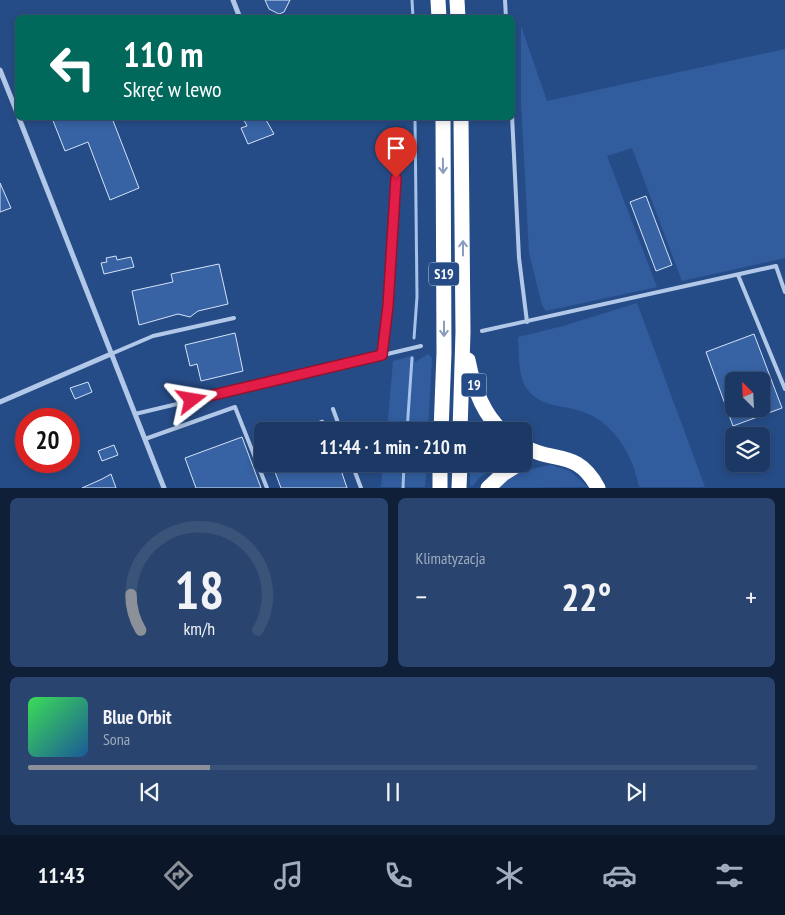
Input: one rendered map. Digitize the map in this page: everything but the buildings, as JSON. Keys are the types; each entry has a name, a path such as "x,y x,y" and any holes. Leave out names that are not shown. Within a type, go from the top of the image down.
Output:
{"highway":[{"path":"438,0 439,15"},
{"path":"457,0 458,15"},
{"name":"S19","path":"442,422 444,354 443,120"},
{"name":"S19","path":"460,422 463,332 461,120"},
{"name":"19","path":"463,332 471,377 486,412 494,422"},
{"path":"532,454 558,456 576,462 588,472 598,488"},
{"path":"440,472 440,488"},
{"path":"459,488 460,472"},
{"path":"488,488 505,472"}],"street":[{"path":"233,0 239,15"},
{"path":"0,70 15,108"},
{"path":"20,120 164,488"},
{"path":"0,402 111,354"}],"lane":[{"path":"505,0 506,15"},
{"path":"512,120 518,258 527,322"},
{"path":"382,355 389,297 396,178"},
{"path":"482,331 776,266 785,292"},
{"path":"738,275 785,389"},
{"path":"111,354 153,336 234,318"},
{"path":"135,414 420,346"},
{"path":"145,439 235,407 267,488"},
{"path":"333,408 338,422"},
{"path":"355,472 361,488"}],"shaded area":[{"path":"521,26 547,101 785,49 785,258 682,281 632,148 607,156 657,287 546,311 542,305 529,253 521,101"},
{"path":"637,303 705,487 639,487 633,465 615,434 597,418 586,413 540,400 524,384 518,337 563,326"},
{"path":"428,354 432,358 428,422 388,422 393,361 414,355 415,362"},
{"path":"551,465 570,471 588,487 496,488 520,472 532,472 532,469"},
{"path":"382,472 426,472 425,487 381,487"},
{"path":"470,472 488,472 479,478 473,486 470,486"}],"waterway":[{"path":"412,0 413,15"},
{"path":"414,338 417,297 415,120"},
{"path":"408,422 412,358"},
{"path":"403,488 404,472"}],"route":[{"path":"192,400 382,355 388,306 396,178"}]}
